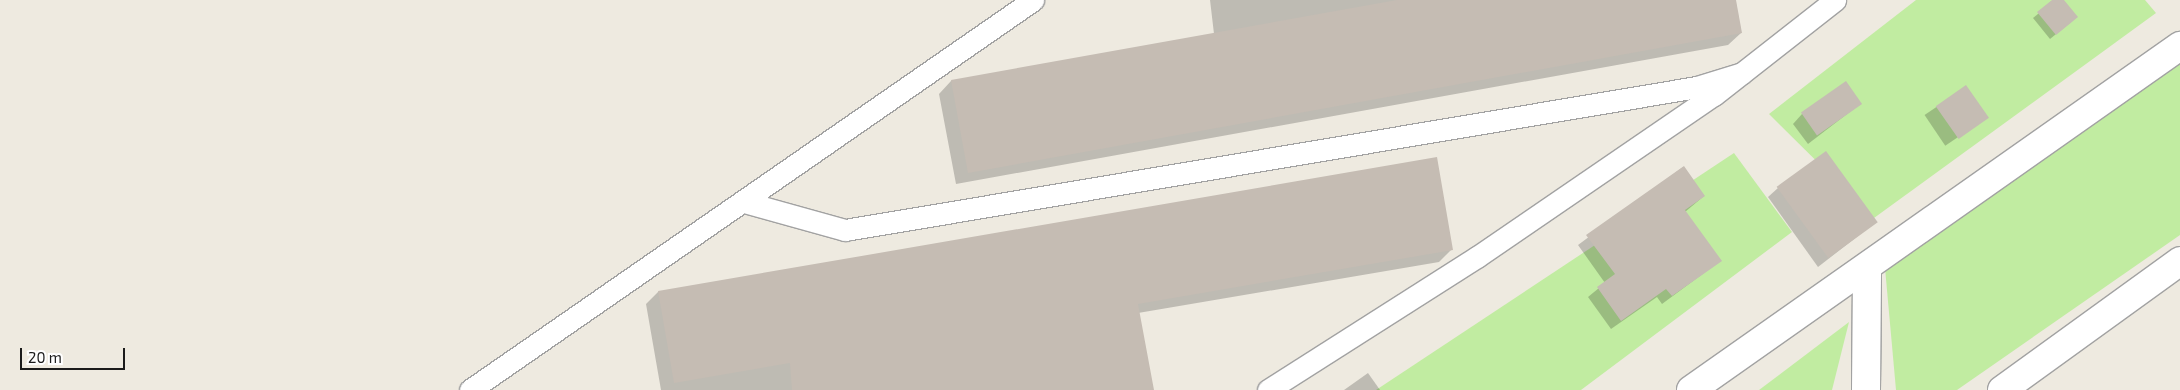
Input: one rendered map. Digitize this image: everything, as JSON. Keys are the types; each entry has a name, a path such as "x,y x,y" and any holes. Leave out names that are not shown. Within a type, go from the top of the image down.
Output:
{"street":[{"path":"1691,390 2180,46"},
{"path":"2002,390 2180,261"},
{"path":"1866,390 1867,267"}],"lane":[{"path":"470,390 1033,0"},
{"path":"1268,390 1478,257 1742,73 1835,0"},
{"path":"744,202 845,230 1697,87 1742,73"}],"green space":[{"path":"1916,0 2145,0 2156,13 1874,218 1769,114"},
{"path":"2180,62 2180,235 1957,390 1896,390 1885,268"},
{"path":"1734,153 1792,232 1581,390 1376,390"},
{"path":"1849,322 1832,390 1759,390"}],"building":[{"path":"1397,0 1736,0 1742,33 968,173 951,80"},
{"path":"2052,0 2064,0 2078,17 2056,35 2037,12"},
{"path":"1846,81 1862,104 1817,135 1801,113"},
{"path":"1966,85 1989,118 1959,139 1936,106"},
{"path":"1826,151 1878,222 1828,258 1777,187"},
{"path":"1437,157 1453,250 1138,304 1154,390 792,390 790,363 674,383 658,291"},
{"path":"1684,166 1705,196 1685,210 1722,261 1672,296 1666,289 1621,321 1597,287 1615,274 1586,235"}]}
